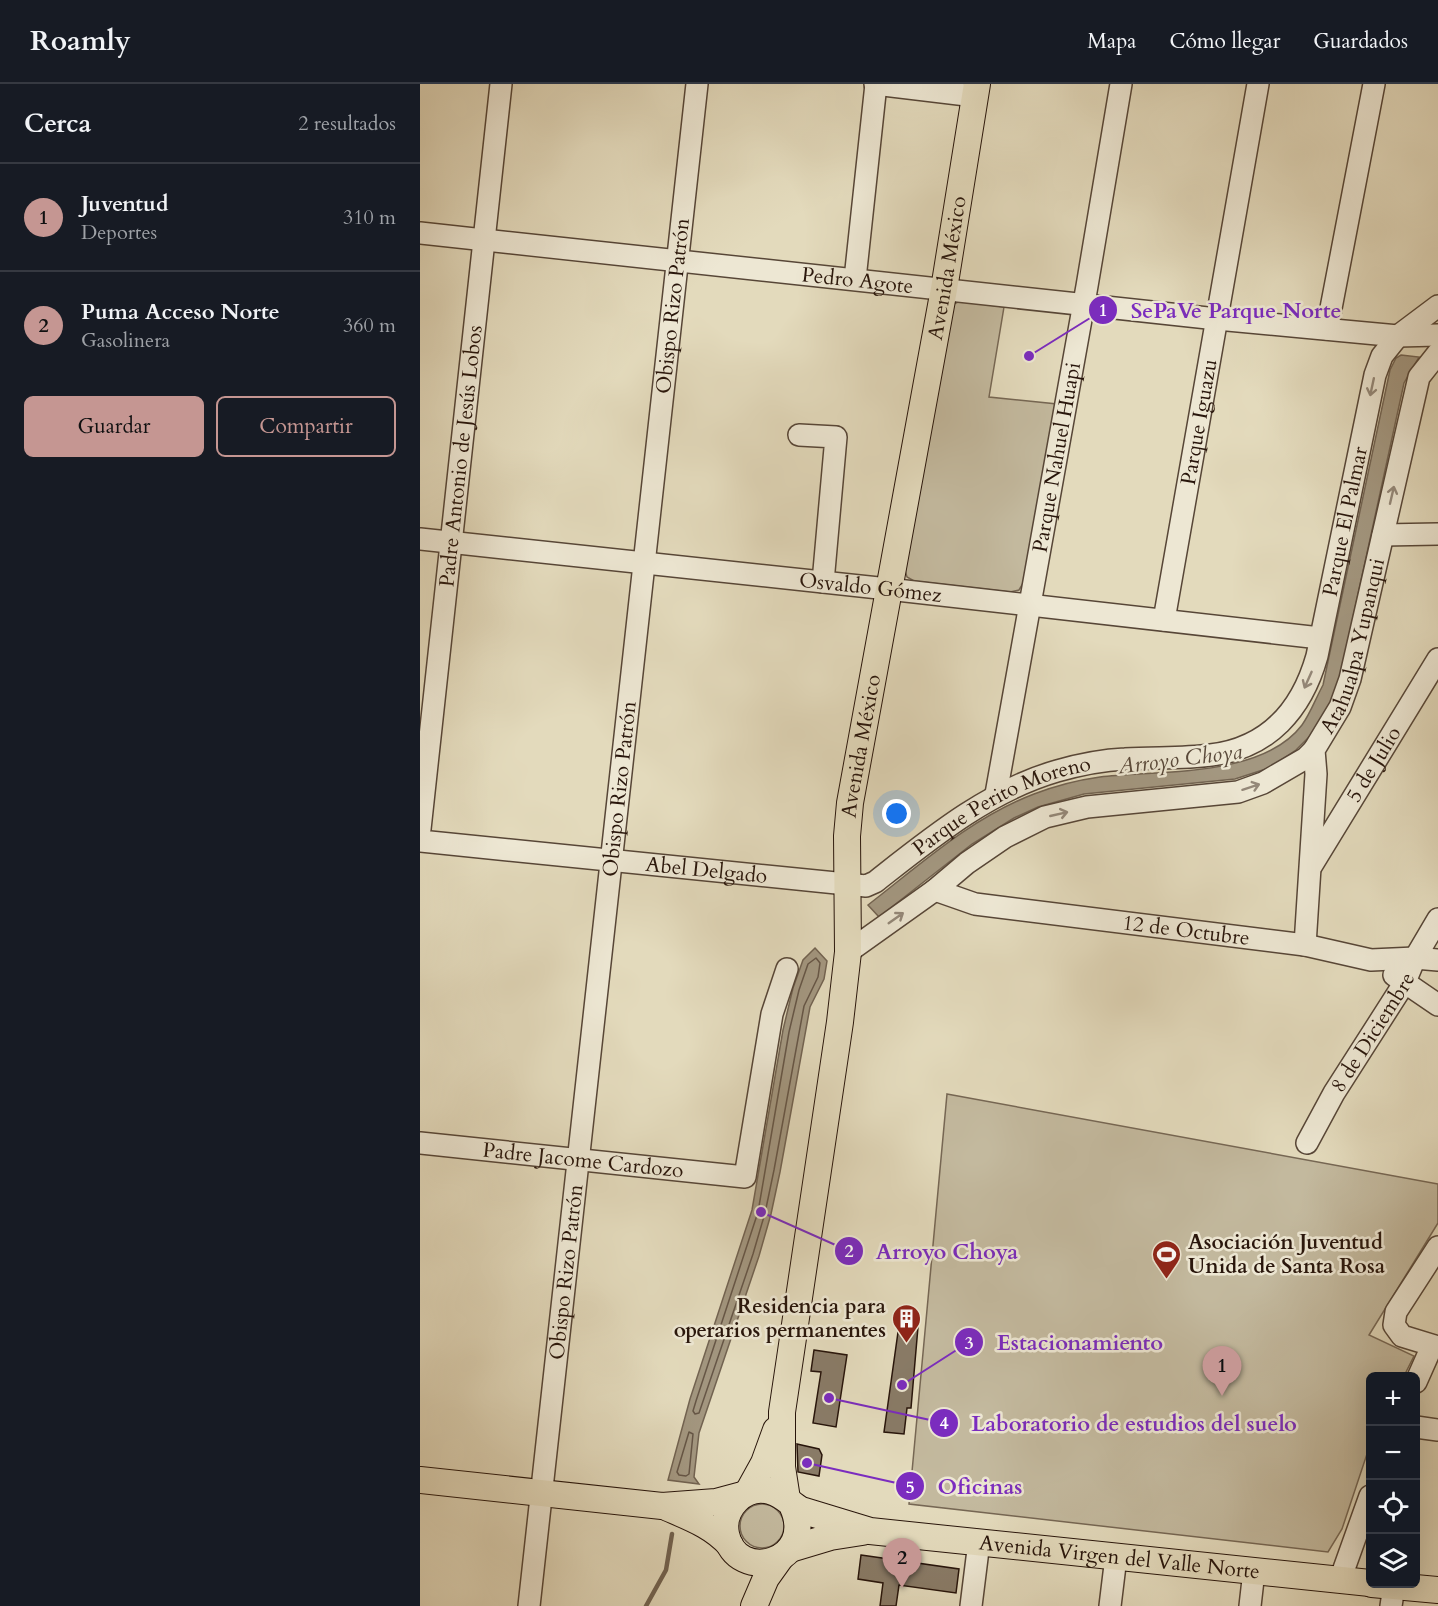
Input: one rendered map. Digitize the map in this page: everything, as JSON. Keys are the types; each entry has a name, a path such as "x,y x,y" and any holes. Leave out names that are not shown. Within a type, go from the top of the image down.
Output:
{"main road":[{"name":"Avenida México","path":"789,1502 782,1467 783,1412 840,1022 848,952 847,836 850,803 944,289 976,90"},
{"name":"Avenida México","path":"745,1494 764,1462 783,1412"},
{"path":"420,1480 662,1506 716,1502 758,1490 768,1490 789,1502 797,1516 798,1528 796,1539 766,1578 752,1606"},
{"path":"745,1494 734,1503 725,1523 726,1534 747,1575 752,1606"},
{"name":"Avenida Virgen del Valle Norte","path":"789,1502 812,1514 870,1531 1340,1580 1382,1590 1438,1590"},
{"path":"662,1506 705,1525 722,1536 747,1560 759,1563 770,1562 786,1553"},
{"name":"Avenida Virgen del Valle Norte","path":"786,1553 830,1537 870,1531"}],"street":[{"name":"Padre Antonio de Jesús Lobos","path":"420,829 501,84"},
{"name":"Obispo Rizo Patrón","path":"529,1606 643,562 698,84"},
{"path":"855,279 875,84 976,90"},
{"name":"Parque Nahuel Huapi","path":"996,794 1121,84"},
{"name":"Parque Iguazu","path":"1164,620 1258,84"},
{"path":"1327,330 1374,84"},
{"name":"Pedro Agote","path":"420,233 1217,319 1398,336 1438,335"},
{"path":"1398,336 1438,306"},
{"name":"Parque El Palmar","path":"1295,708 1311,676 1375,375 1382,356 1398,336"},
{"name":"Atahualpa Yupanqui","path":"1305,945 1316,774 1314,750 1340,707 1350,679 1419,377 1438,352"},
{"path":"799,435 836,438 823,582"},
{"path":"1383,535 1438,534"},
{"name":"Osvaldo Gómez","path":"420,538 1320,638"},
{"name":"5 de Julio","path":"1310,868 1438,659"},
{"name":"Parque Perito Moreno","path":"848,886 866,886 875,882 929,840 996,794 1057,771 1122,759 1213,755 1245,747 1275,729 1295,708"},
{"path":"848,952 936,890 967,863 1005,837 1045,817 1087,807 1238,792 1263,783 1306,758 1314,750"},
{"name":"Abel Delgado","path":"420,841 848,886"},
{"name":"12 de Octubre","path":"936,890 975,904 1305,945 1371,960 1415,958 1438,960"},
{"name":"8 de Diciembre","path":"1306,1143 1334,1093 1404,982 1438,919"},
{"path":"1371,960 1438,1005"},
{"name":"Padre Jacome Cardozo","path":"420,1143 745,1177 772,1014 787,969"},
{"path":"1420,1374 1435,1346 1402,1336 1394,1325 1396,1312 1438,1247"},
{"path":"1420,1428 1438,1430"},
{"path":"1340,1580 1366,1510"},
{"path":"971,1606 979,1542"},
{"path":"1110,1606 1116,1557"},
{"path":"1250,1606 1254,1571"}],"shaded area":[{"path":"960,301 1004,307 989,397 1057,404 1025,580 1019,590 1010,592 914,581 907,577 904,567 954,304"},
{"name":"Asociación Juventud Unida de Santa Rosa","path":"947,1094 1438,1184 1438,1223 1369,1335 1414,1356 1406,1372 1366,1372 1366,1457 1342,1529 1328,1552 909,1504"},
{"path":"762,1504 771,1505 778,1510 783,1517 783,1535 778,1542 771,1547 762,1548 753,1547 746,1542 741,1535 740,1526 741,1517 746,1510 753,1505"}],"water":[{"path":"1401,355 1419,357 1404,383 1337,691 1317,729 1296,750 1269,768 1235,779 1084,794 1038,807 1014,818 972,844 879,917 868,905 947,843 1011,804 1050,788 1092,778 1208,768 1236,763 1262,754 1284,742 1302,725 1323,685 1390,370 1396,358"},
{"path":"815,948 827,961 824,979 810,1007 771,1214 699,1433 694,1477 699,1484 668,1480 690,1399 752,1210 783,1030 793,988 803,960"}],"building":[{"path":"899,1325 918,1327 911,1408 907,1408 904,1434 884,1432"},
{"path":"814,1350 847,1355 836,1427 813,1423 821,1372 811,1371"},
{"path":"797,1444 819,1449 822,1455 819,1476 798,1472"},
{"path":"861,1555 959,1569 956,1593 899,1585 896,1606 880,1606 883,1583 858,1579"}],"waterway":[{"name":"Arroyo Choya","path":"646,1606 666,1570 672,1534"}],"place":[{"name":"SePaVe Parque Norte","path":"1029,356"},
{"name":"Arroyo Choya","path":"761,1212"},
{"name":"Asociación Juventud Unida de Santa Rosa","path":"1167,1280"},
{"name":"Residencia para operarios permanentes","path":"907,1344"},
{"name":"Estacionamiento","path":"902,1385"},
{"name":"Juventud","path":"1222,1396"},
{"name":"Laboratorio de estudios del suelo","path":"829,1398"},
{"name":"Oficinas","path":"807,1463"},
{"name":"Puma Acceso Norte","path":"902,1588"}]}
